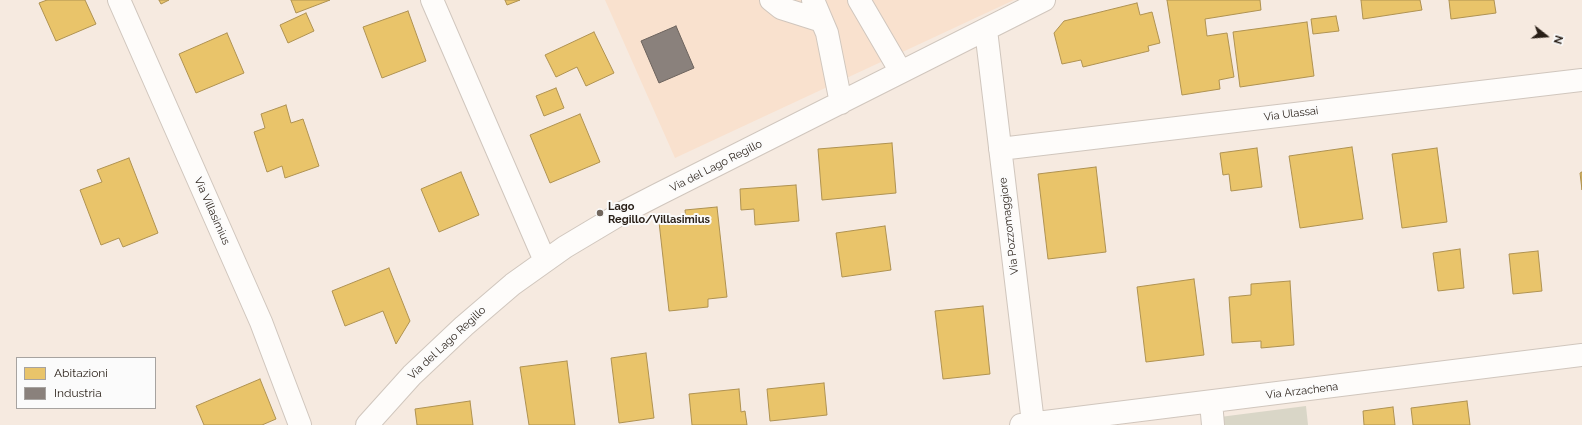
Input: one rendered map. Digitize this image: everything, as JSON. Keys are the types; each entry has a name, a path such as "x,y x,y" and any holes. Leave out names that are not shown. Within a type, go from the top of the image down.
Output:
{"street":[{"name":"Via Villasimius","path":"119,0 261,322 300,425"},
{"path":"432,0 545,260"},
{"path":"771,0 781,8 822,21"},
{"path":"813,0 827,34 841,102"},
{"path":"859,0 901,72"},
{"name":"Via del Lago Regillo","path":"366,425 416,371 464,326 513,284 545,260 622,213 1044,0"},
{"name":"Via Pozzomaggiore","path":"986,30 1000,149 1027,424"},
{"name":"Via Ulassai","path":"1000,149 1582,80"},
{"name":"Via Arzachena","path":"1027,424 1582,355"},
{"path":"1211,402 1213,425"}],"shaded area":[{"path":"605,0 1014,0 675,158"},
{"path":"1306,406 1308,425 1221,425 1220,417"}],"building: Abitazioni":[{"path":"47,0 85,0 96,24 56,41 39,3"},
{"path":"159,0 169,0 161,4"},
{"path":"291,0 330,0 296,13"},
{"path":"505,0 520,0 507,5"},
{"path":"1167,0 1260,0 1261,10 1205,19 1207,36 1227,33 1234,77 1219,80 1220,89 1182,95"},
{"path":"1361,0 1420,0 1422,10 1363,19"},
{"path":"1449,0 1494,0 1496,13 1451,19"},
{"path":"1137,3 1140,15 1152,12 1160,43 1148,46 1149,51 1083,67 1081,60 1062,64 1054,33 1064,21"},
{"path":"408,11 426,61 382,78 363,27"},
{"path":"306,13 314,31 288,43 280,25"},
{"path":"1336,16 1339,31 1313,34 1311,19"},
{"path":"1307,22 1314,76 1240,87 1233,32"},
{"path":"594,32 614,73 586,86 577,67 556,77 545,55"},
{"path":"227,33 244,73 196,93 179,54"},
{"path":"556,88 564,108 544,116 536,96"},
{"path":"286,105 291,123 303,119 319,166 285,178 282,166 267,172 254,132 265,128 261,114"},
{"path":"580,114 600,162 550,183 530,135"},
{"path":"892,143 896,193 822,200 818,149"},
{"path":"1352,147 1363,219 1300,228 1289,156"},
{"path":"1257,148 1262,187 1231,191 1229,174 1223,175 1220,153"},
{"path":"1437,148 1447,222 1402,228 1392,154"},
{"path":"129,158 158,233 123,247 119,238 101,245 80,190 102,182 97,170"},
{"path":"1096,167 1106,252 1048,259 1038,174"},
{"path":"461,172 479,215 439,232 421,189"},
{"path":"1582,172 1582,190 1580,173"},
{"path":"796,185 799,221 755,225 754,209 741,210 740,189"},
{"path":"717,207 727,297 708,299 708,307 669,311 659,222 686,219 685,210"},
{"path":"885,226 891,270 842,277 836,233"},
{"path":"1460,249 1464,288 1438,291 1433,253"},
{"path":"1538,251 1542,291 1513,294 1509,254"},
{"path":"389,268 410,321 396,344 383,311 345,326 332,291"},
{"path":"1194,279 1204,355 1146,362 1137,287"},
{"path":"1290,281 1294,345 1261,348 1261,341 1232,343 1229,297 1251,295 1251,284"},
{"path":"983,306 990,374 943,379 935,311"},
{"path":"646,353 654,418 619,423 611,358"},
{"path":"567,361 575,425 529,425 520,367"},
{"path":"260,379 276,419 262,425 204,425 196,406"},
{"path":"824,383 827,415 770,421 767,389"},
{"path":"739,389 741,412 745,411 747,425 692,425 689,394"},
{"path":"470,401 473,425 417,425 415,409"},
{"path":"1467,401 1470,425 1413,425 1411,408"},
{"path":"1393,407 1395,425 1364,425 1363,411"}],"building: Industria":[{"path":"676,26 694,68 659,83 641,41"}],"place":[{"name":"Lago Regillo/Villasimius","path":"600,213"}]}
